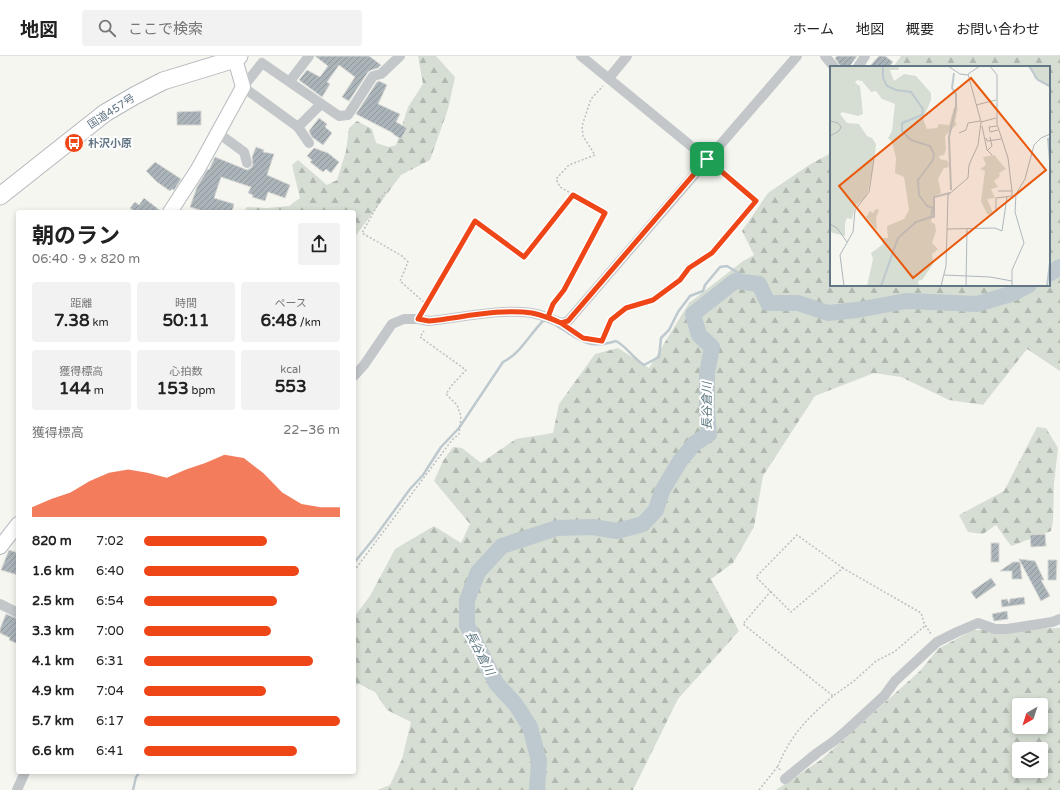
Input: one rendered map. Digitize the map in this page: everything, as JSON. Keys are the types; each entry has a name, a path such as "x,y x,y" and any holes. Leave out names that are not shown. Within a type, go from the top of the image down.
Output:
{"highway":[{"name":"国道457号","path":"0,196 105,113 134,96 164,81 237,58"}],"street":[{"path":"290,81 309,56"},
{"path":"171,210 198,169 243,87 262,63 339,116 348,115 372,76 381,74 400,56"},
{"path":"581,56 707,159"},
{"path":"609,78 627,56"},
{"path":"356,374 364,365 392,324 404,319 429,321 503,312 530,313 548,317 561,323 568,321 797,56"},
{"path":"825,56 833,66"},
{"path":"859,66 865,56"},
{"path":"237,58 243,87 298,127 310,143"},
{"path":"298,127 321,104"},
{"path":"218,133 244,152 247,163"},
{"path":"0,547 16,527"},
{"path":"0,604 16,611"},
{"path":"785,779 847,730 884,696 895,681 937,642 978,623 995,629 1007,629 1052,622 1060,619"},
{"path":"17,790 24,774"}],"path":[{"path":"548,317 553,304 564,290 605,213 560,187 556,179 570,165 595,155 583,136 582,126 591,99 609,78"},
{"path":"561,323 583,338 602,341 611,320 626,308 653,300 680,280 689,268 712,253 756,201 707,159"},
{"path":"385,192 362,233 402,256 408,262 400,281 426,304"},
{"path":"418,319 475,221 524,257 573,195"},
{"path":"356,568 452,440 459,434 461,416 458,405 446,394 466,370 420,337 429,321"},
{"path":"843,568 791,612 756,577 796,535 843,568 921,613 926,625 937,642"},
{"path":"771,591 743,624 833,696"},
{"path":"759,790 778,766 791,738 815,712 833,696 854,681 876,660 894,652 926,625"},
{"path":"778,766 785,779"}],"green space":[{"path":"418,56 436,56 455,77 448,109 430,160 401,175 356,235 356,210 245,210 247,207 267,208 289,206 300,198 292,165 298,160 327,185 337,180 346,151 349,128 357,121 372,129 376,143 389,147 396,145 408,107 423,84"},
{"path":"901,56 1060,56 1060,371 1027,349 983,405 949,400 901,377 874,373 815,396 763,476 754,527 733,563 711,579 739,631 678,699 633,790 377,790 390,785 402,759 411,722 387,710 375,692 359,684 356,685 356,614 370,596 395,549 434,526 461,543 470,524 434,481 443,461 453,447 462,448 481,463 516,439 553,433 559,404 595,354 618,348 649,368 689,303 743,261 754,255 742,231 768,193 809,165 830,154 830,286 1050,286 1050,66 894,66"},
{"path":"1037,427 1046,428 1058,448 1051,531 1011,546 996,525 983,534 968,532 959,515 1004,491"},
{"path":"1060,628 1060,790 776,790 822,759 921,670 938,649 973,630"}],"building":[{"path":"315,56 369,56 381,65 378,68 368,72 349,101 342,97 355,77 339,65 327,82 330,84 322,97 299,80 307,70 320,77 328,66"},
{"path":"837,56 857,56 850,66 840,66 835,58"},
{"path":"879,56 885,56 893,62 890,66 870,66"},
{"path":"379,81 387,85 378,104 400,114 396,122 407,128 401,139 393,133 356,114"},
{"path":"201,111 201,125 177,125 177,112"},
{"path":"319,118 327,124 325,127 332,133 323,145 312,137 309,131"},
{"path":"256,147 264,150 263,152 274,154 267,175 290,185 285,198 268,192 265,201 252,197 253,195 248,193 251,187 221,177 214,198 234,204 232,210 200,210 190,207 197,187 208,169 209,170 215,157 247,170 253,165 252,157"},
{"path":"314,148 328,153 339,162 331,173 326,169 323,172 310,162 312,160 307,156"},
{"path":"155,162 181,179 174,190 172,189 170,191 157,182 146,171"},
{"path":"144,198 159,210 133,210 130,208 135,202 139,205"},
{"path":"1045,534 1046,546 1031,547 1030,535"},
{"path":"991,543 999,543 999,562 991,562"},
{"path":"9,550 16,552 16,574 1,570"},
{"path":"1019,559 1035,561 1044,580 1041,580 1050,596 1041,601"},
{"path":"1048,560 1057,560 1056,580 1048,580"},
{"path":"1013,562 1020,562 1022,579 1012,579 1012,571 1000,571"},
{"path":"991,578 996,585 976,599 971,592"},
{"path":"1024,597 1025,604 1002,607 1001,600 1007,599 1009,603 1010,599"},
{"path":"1007,611 1008,619 994,621 992,614"},
{"path":"6,614 16,618 16,643 0,633 0,629"}],"waterway":[{"path":"557,326 591,344 606,344 616,341 644,365 659,357 661,338 669,330 678,312 690,296 703,291 705,285 720,267 727,266 753,283"},
{"name":"長谷倉川","path":"1050,273 1060,267"},
{"name":"長谷倉川","path":"537,790 539,761 530,727 516,705 496,683 467,625 467,600 478,572 502,546 557,528 593,527 617,531 643,524 656,510 662,491 680,461 694,444 709,434 707,411 707,373 712,347 699,335 693,314 735,281 759,284 768,303 798,303 828,313 857,310 906,301 977,304 1014,293 1027,286"},
{"path":"356,561 410,489 423,475 441,447 459,428 503,362 515,354 538,326 545,321"},
{"path":"133,790 136,777 138,774"}],"place":[{"name":"朴沢小原","path":"74,143"}],"route":[{"path":"707,159 568,321 561,323 548,317 530,313 503,312 429,321 418,319 475,221 524,257 573,195 605,213 564,290 553,304 548,317 561,323 583,338 602,341 611,320 626,308 653,300 680,280 689,268 712,253 756,201 707,159"}]}
